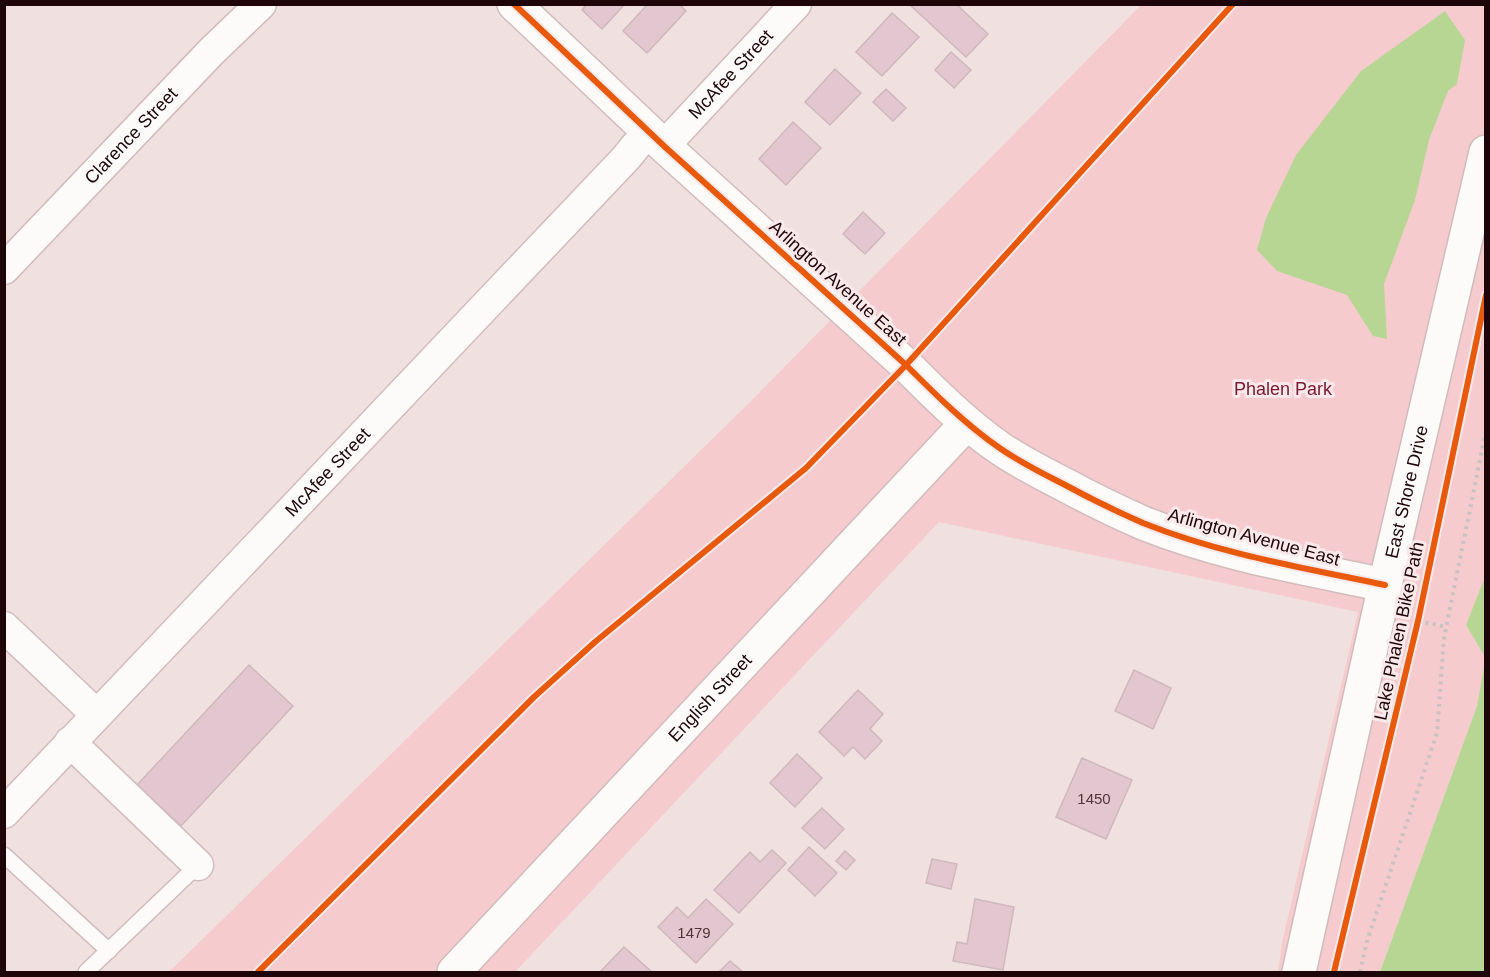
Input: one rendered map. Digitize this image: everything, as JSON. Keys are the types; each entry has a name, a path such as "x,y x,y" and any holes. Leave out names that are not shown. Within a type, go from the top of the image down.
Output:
{"street":[{"name":"Clarence Street","path":"4,269 211,52 261,4"},
{"name":"Arlington Avenue East","path":"514,4 656,138 967,423 1002,450 1039,472 1143,523 1188,539 1385,585"},
{"name":"McAfee Street","path":"4,813 626,158 656,138 796,4"},
{"name":"East Shore Drive","path":"1299,972 1485,152"},
{"name":"English Street","path":"454,972 967,423"},
{"path":"4,627 96,714"},
{"path":"70,742 198,865"}],"lane":[{"path":"4,855 109,951"},
{"path":"86,972 198,865"}],"path":[{"path":"1360,972 1367,941 1437,732 1447,627 1485,430"},
{"path":"1409,617 1447,627"}],"green space":[{"name":"Phalen Park","path":"1141,5 1485,5 1486,577 1466,625 1485,657 1485,661 1477,706 1380,972 1278,972 1282,943 1358,612 939,522 515,972 169,972 750,402"}],"shaded area":[{"path":"1445,11 1465,40 1457,84 1448,91 1429,140 1415,200 1384,284 1387,339 1373,336 1347,295 1277,271 1257,250 1266,218 1296,155 1361,71"},
{"path":"1485,577 1485,657 1466,625"},
{"path":"1485,661 1485,972 1380,972 1477,706"}],"building":[{"path":"587,4 625,4 602,29 582,10"},
{"path":"648,4 679,4 686,11 647,53 623,31"},
{"path":"909,4 956,4 988,34 966,57"},
{"path":"892,13 919,37 882,76 856,52"},
{"path":"951,52 971,70 954,88 935,70"},
{"path":"835,69 861,93 830,125 805,102"},
{"path":"886,89 906,108 893,121 873,102"},
{"path":"793,122 821,148 786,185 759,159"},
{"path":"863,212 885,233 865,254 843,234"},
{"path":"249,665 293,706 181,826 137,785"},
{"path":"1134,670 1171,688 1153,729 1115,711"},
{"path":"858,690 883,714 870,729 882,741 865,759 853,747 844,756 819,732"},
{"path":"797,754 822,778 795,807 770,783"},
{"path":"1082,758 1132,780 1106,839 1056,817"},
{"path":"822,808 844,829 825,849 802,828"},
{"path":"809,847 837,873 815,896 788,870"},
{"path":"772,850 786,863 739,913 714,890 750,852 760,862"},
{"path":"845,851 855,860 846,870 836,861"},
{"path":"932,859 957,864 951,889 926,883"},
{"path":"706,899 733,924 696,963 658,927 677,907 688,918"},
{"path":"975,899 1014,907 1003,970 953,961 957,942 967,944"},
{"path":"624,947 652,972 600,972"},
{"path":"730,961 743,972 719,972"}],"cycle path":[{"path":"514,4 664,146 952,409 1001,449 1096,501 1172,534 1232,552 1385,585"},
{"path":"258,972 534,697 595,642 806,468 906,365 1233,4"},
{"name":"Lake Phalen Bike Path","path":"1334,972 1418,621 1486,295"}]}
